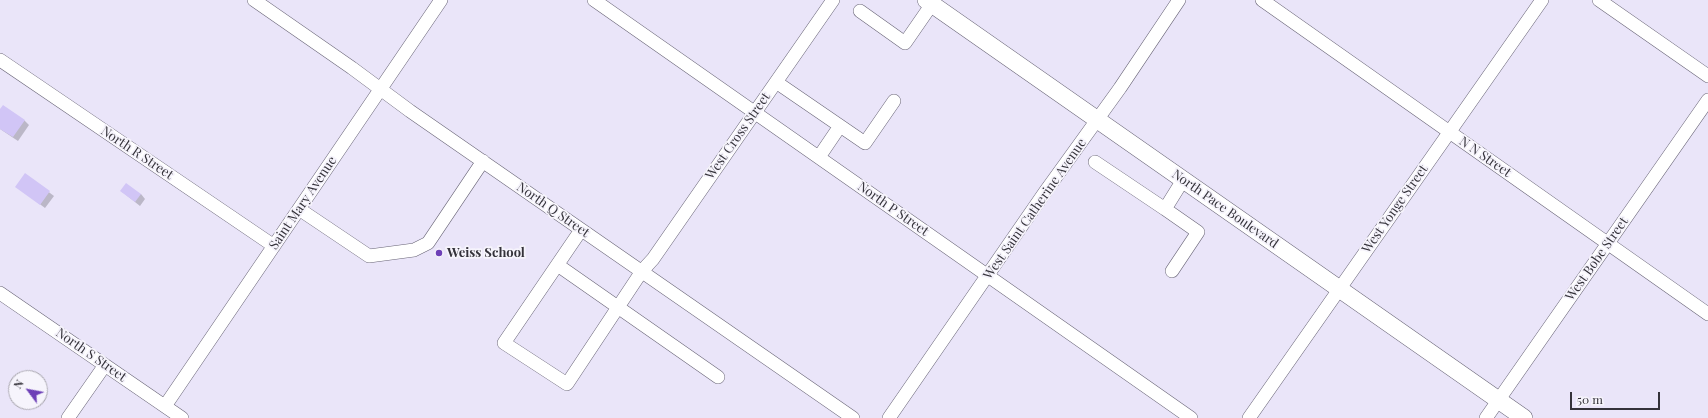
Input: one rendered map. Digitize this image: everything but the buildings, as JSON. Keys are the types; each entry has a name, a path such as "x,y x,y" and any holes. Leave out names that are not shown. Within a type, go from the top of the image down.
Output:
{"main road":[{"name":"North Pace Boulevard","path":"935,3 1097,120 1524,418"}],"street":[{"name":"North Q Street","path":"254,0 853,418"},
{"name":"Saint Mary Avenue","path":"165,406 441,0"},
{"name":"North P Street","path":"594,0 1191,418"},
{"name":"West Cross Street","path":"559,266 504,343 567,384 642,271 653,259 833,0"},
{"name":"West Saint Catherine Avenue","path":"889,418 1179,0"},
{"name":"N N Street","path":"1262,0 1708,314"},
{"name":"West Yonge Street","path":"1249,418 1448,132 1542,0"},
{"path":"1599,0 1708,76"},
{"path":"860,11 905,43 935,3"},
{"name":"North R Street","path":"0,60 274,246"},
{"path":"776,82 865,143 894,101"},
{"name":"West Bobe Street","path":"1486,418 1708,100"},
{"path":"819,157 840,126"},
{"path":"299,209 369,256 414,250 428,243 483,161"},
{"path":"1095,162 1198,232 1172,271"},
{"path":"1165,209 1183,180"},
{"path":"582,230 559,266 718,377"},
{"name":"North S Street","path":"0,293 182,418"},
{"path":"68,418 105,365"}],"place":[{"name":"Weiss School","path":"439,253"}]}
